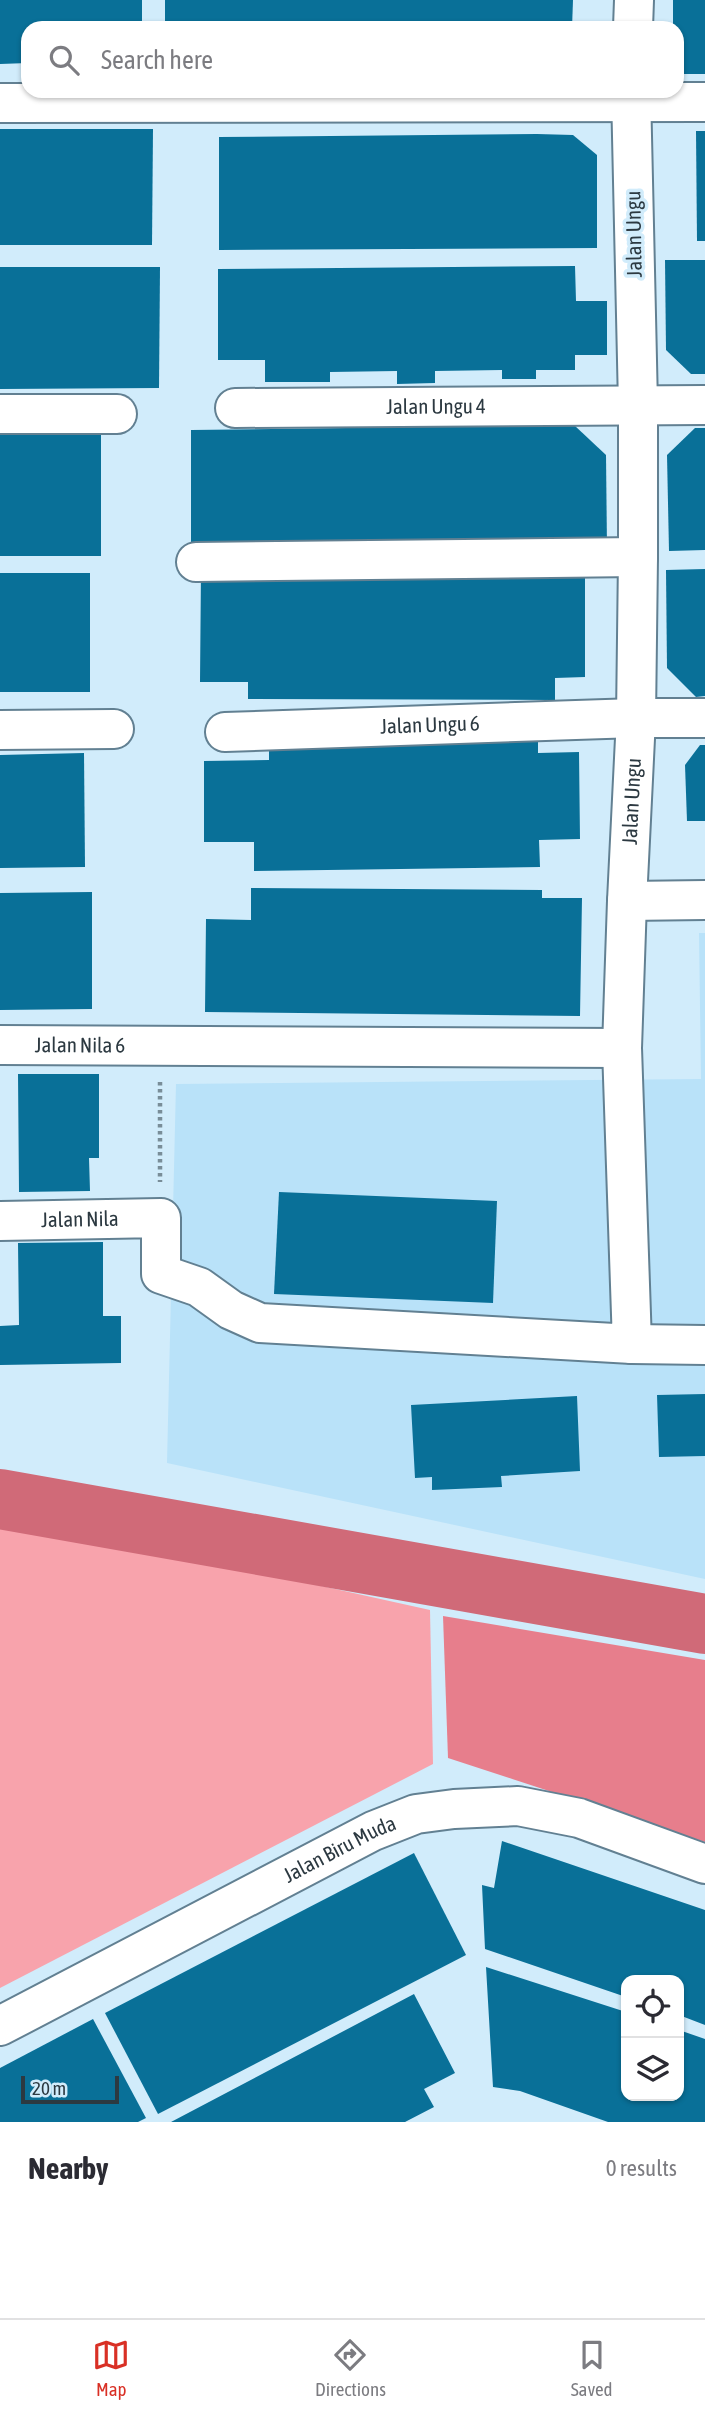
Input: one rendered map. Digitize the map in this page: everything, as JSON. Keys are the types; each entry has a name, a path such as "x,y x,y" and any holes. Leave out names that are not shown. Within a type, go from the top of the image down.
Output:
{"street":[{"path":"633,21 634,0"},
{"path":"0,103 451,98"},
{"name":"Jalan Ungu","path":"631,98 638,405 638,557 636,718 622,1048 632,1343"},
{"path":"656,98 705,102"},
{"name":"Jalan Ungu 4","path":"235,408 705,405"},
{"path":"0,414 117,414"},
{"path":"195,562 638,557"},
{"name":"Jalan Ungu 6","path":"225,732 705,718"},
{"path":"0,730 114,729"},
{"path":"627,901 705,900"},
{"name":"Jalan Nila 6","path":"0,1045 160,1046"},
{"path":"160,1046 622,1048"},
{"path":"161,1218 161,1274 199,1287 232,1310 260,1323 705,1345"},
{"name":"Jalan Nila","path":"0,1221 161,1218"},
{"name":"Jalan Biru Muda","path":"0,2026 373,1831 416,1814 518,1806 579,1818 705,1864"}],"path":[{"path":"160,1046 161,1218"}],"shaded area":[{"path":"699,933 705,933 705,1579 167,1463 176,1084 701,1079"},
{"path":"0,1515 430,1610 433,1764 0,1988"},
{"path":"443,1616 705,1660 705,1842 448,1758"}],"building":[{"path":"0,0 142,0 142,21 21,21 21,63 0,64"},
{"path":"165,0 573,0 572,21 165,21"},
{"path":"673,0 705,0 705,74 684,74 684,21 673,21"},
{"path":"0,129 153,129 152,245 0,245"},
{"path":"696,131 705,131 705,241 697,241"},
{"path":"573,135 597,155 597,248 219,250 219,137"},
{"path":"665,260 705,260 705,374 691,374 666,350"},
{"path":"575,266 576,301 607,301 607,355 575,355 575,370 536,370 536,379 502,379 502,370 435,371 435,383 397,384 397,371 330,372 330,382 265,382 265,360 218,360 218,269"},
{"path":"0,267 160,267 159,388 0,389"},
{"path":"574,425 606,455 607,548 191,552 191,430"},
{"path":"695,428 705,428 705,550 669,551 667,455"},
{"path":"0,431 101,431 101,556 0,556"},
{"path":"201,569 585,570 585,677 555,678 555,700 248,699 248,682 200,682"},
{"path":"705,569 705,696 696,697 667,668 666,570"},
{"path":"0,573 90,573 90,692 0,692"},
{"path":"538,739 538,753 579,752 580,839 539,840 540,867 254,871 254,842 204,842 204,761 269,760 269,742"},
{"path":"700,745 705,745 705,821 687,821 685,765"},
{"path":"84,753 85,867 0,868 0,755"},
{"path":"251,888 542,890 542,898 582,898 580,1016 205,1012 206,919 251,920"},
{"path":"92,892 92,1009 0,1010 0,893"},
{"path":"18,1074 99,1074 99,1158 89,1158 90,1191 19,1192"},
{"path":"279,1192 497,1201 493,1303 274,1294"},
{"path":"103,1242 103,1316 121,1316 121,1363 0,1365 0,1326 19,1325 18,1243"},
{"path":"705,1394 705,1456 659,1457 657,1395"},
{"path":"577,1396 580,1471 501,1476 502,1487 432,1490 432,1477 415,1478 411,1405"},
{"path":"502,1841 705,1910 705,2025 684,2017 684,1975 621,1975 621,1995 485,1949 482,1885 494,1888"},
{"path":"414,1853 466,1955 158,2114 105,2013"},
{"path":"486,1967 621,2010 621,2101 684,2101 684,2032 705,2039 705,2122 608,2122 520,2091 493,2087"},
{"path":"414,1994 455,2073 424,2089 434,2107 405,2122 171,2122"},
{"path":"93,2019 146,2118 138,2122 0,2122 0,2068"}],"waterway":[{"path":"0,1499 705,1624"}]}
